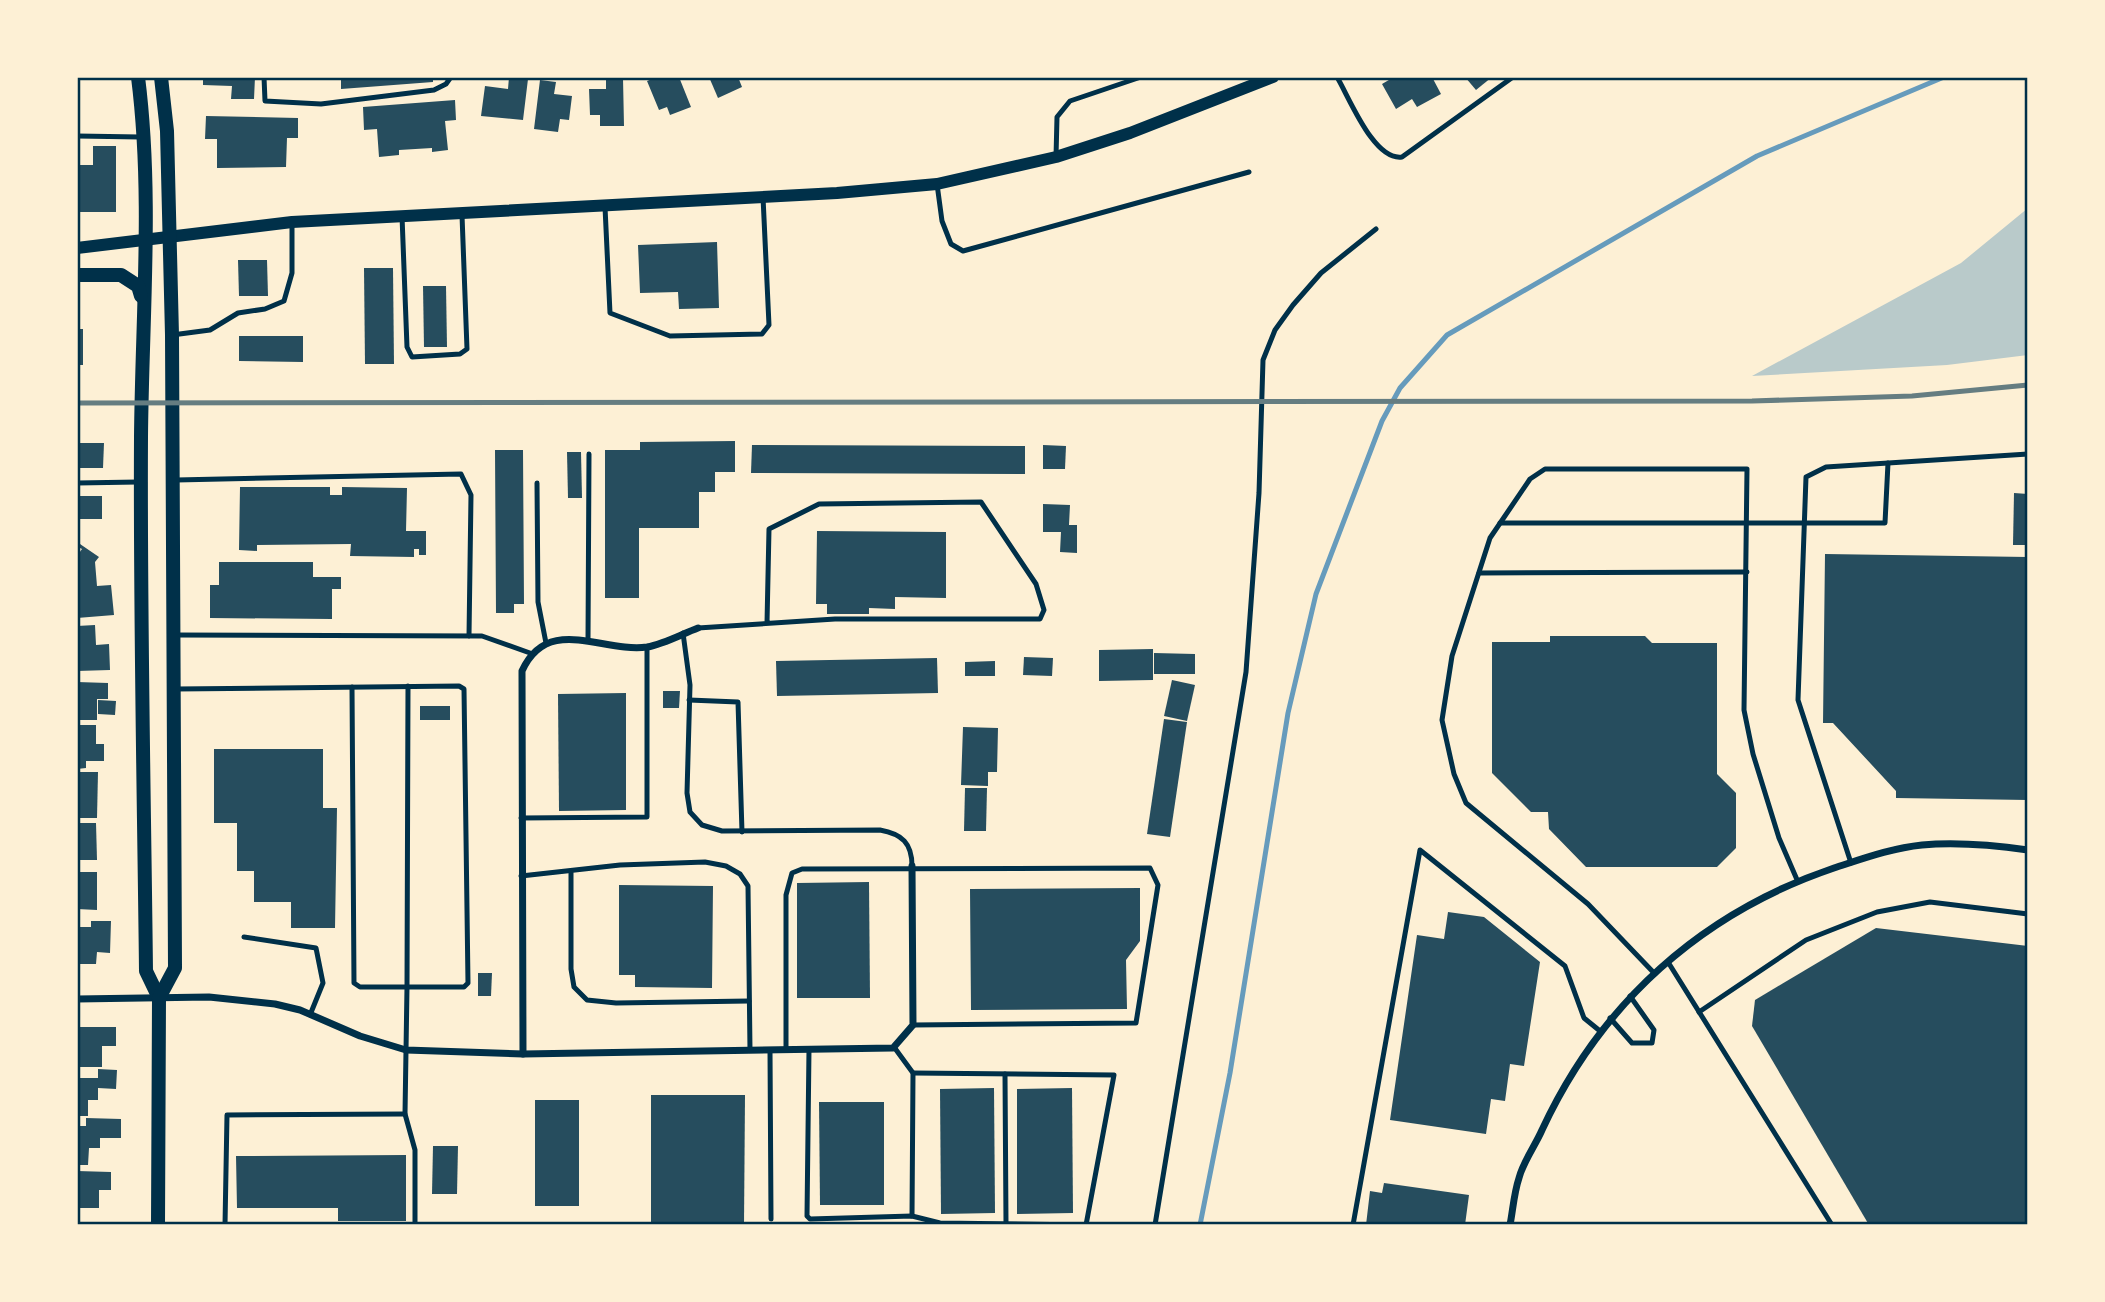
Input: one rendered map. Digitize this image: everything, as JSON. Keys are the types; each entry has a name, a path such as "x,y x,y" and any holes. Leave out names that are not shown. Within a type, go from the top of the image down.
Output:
{"main road":[{"path":"138,77 143,137 144,239 141,482 146,971 159,999 158,1225"},
{"path":"159,999 175,968 172,335 167,131 160,77"},
{"path":"77,275 121,275 133,281 141,296 142,317"}],"street":[{"path":"77,248 292,222 763,197 937,184 1056,157 1130,133 1273,77"},
{"path":"523,1054 519,691 522,671 530,653 546,643 566,640 647,647 698,628"},
{"path":"1510,1225 1519,1175 1559,1094 1600,1031 1630,996 1668,962 1729,916 1798,882 1851,863 1920,845 1990,845 2028,850"},
{"path":"77,999 244,999 275,1004 310,1015 360,1037 406,1050 523,1054 894,1047 913,1025 912,867"}],"lane":[{"path":"264,77 262,98 272,104 321,104 434,90 446,85 451,77"},
{"path":"1056,157 1057,117 1070,101 1141,77"},
{"path":"1337,77 1377,146 1388,156 1395,158 1402,157 1513,77"},
{"path":"77,136 143,137"},
{"path":"937,184 942,221 951,244 963,251 1249,172"},
{"path":"604,204 610,313 670,336 762,334 769,325 763,197"},
{"path":"402,215 407,347 412,357 460,354 467,349 462,212"},
{"path":"172,335 210,330 238,313 265,309 284,301 292,273 292,222"},
{"path":"1155,1225 1246,672 1259,493 1259,404 1263,360 1275,330 1293,305 1321,273 1376,229"},
{"path":"588,642 589,454"},
{"path":"1851,863 1798,700 1806,477 1826,467 2028,454"},
{"path":"1500,523 1885,523 1888,463"},
{"path":"1655,974 1588,904 1466,803 1454,774 1442,720 1451,656 1490,538 1530,479 1545,469 1747,469 1744,710 1753,754 1776,826 1798,882"},
{"path":"173,480 461,474 471,495 469,636"},
{"path":"77,483 141,482"},
{"path":"537,482 538,602 546,643"},
{"path":"698,628 835,619 1040,619 1044,610 1036,584 981,502 819,504 769,529 767,623"},
{"path":"1479,573 1747,572"},
{"path":"683,633 689,700 687,793 690,812 702,825 722,831 742,832 896,832 908,844 912,867"},
{"path":"175,635 482,636 530,653"},
{"path":"521,818 647,817 647,647"},
{"path":"175,689 408,686 460,686 464,689 468,983 464,987 360,987 354,983 352,687"},
{"path":"408,686 405,1114 415,1150 415,1225"},
{"path":"689,700 738,702 742,832"},
{"path":"1353,1225 1420,850 1565,966 1584,1018 1600,1031"},
{"path":"521,876 570,873 620,865 705,862 726,866 740,874 748,886 750,1050"},
{"path":"786,1050 786,894 792,873 802,869 912,867 1150,869 1158,885 1136,1023 913,1025"},
{"path":"570,873 571,969 574,987 587,1000 616,1003 749,1001"},
{"path":"1699,1012 1806,940 1877,912 1930,902 2028,915"},
{"path":"244,937 316,948 323,983 310,1015"},
{"path":"1668,962 1832,1225"},
{"path":"1610,1018 1632,1043 1652,1043 1654,1030 1630,996"},
{"path":"894,1047 913,1073 912,1216"},
{"path":"809,1049 807,1216 810,1219 912,1216 940,1223 1086,1225 1114,1075 913,1073"},
{"path":"770,1050 771,1219"},
{"path":"1005,1074 1006,1224"},
{"path":"225,1225 227,1115 405,1114"}],"shaded area":[{"path":"2028,208 2028,355 1947,365 1752,376 1961,263"}],"building":[{"path":"203,77 255,77 254,99 231,99 232,86 203,85"},
{"path":"341,77 433,77 433,82 341,89"},
{"path":"509,77 528,79 523,120 481,116 485,86 508,89"},
{"path":"657,77 679,77 691,107 670,115 667,107 659,110 647,81"},
{"path":"709,77 738,77 742,87 718,98"},
{"path":"1394,77 1432,77 1441,94 1417,107 1412,99 1396,109 1382,84"},
{"path":"1465,77 1492,77 1476,90"},
{"path":"623,78 624,126 600,126 600,115 590,115 589,89 606,89 606,79"},
{"path":"540,80 556,82 554,94 572,96 569,120 560,119 558,132 534,129"},
{"path":"455,100 456,120 445,121 448,150 399,150 399,155 379,157 377,129 364,130 363,107"},
{"path":"206,116 298,118 298,138 287,138 286,167 217,168 217,139 205,139"},
{"path":"93,146 116,146 116,212 77,212 77,165 93,165"},
{"path":"717,242 719,308 679,309 678,292 640,293 638,245"},
{"path":"238,260 267,260 268,296 239,296"},
{"path":"364,268 393,268 394,364 365,364"},
{"path":"423,286 446,286 447,347 424,347"},
{"path":"77,329 83,329 83,365 77,365"},
{"path":"239,336 303,336 303,362 239,361"},
{"path":"735,441 735,472 715,472 715,492 699,492 699,528 639,528 639,598 605,598 605,450 640,450 640,442"},
{"path":"77,443 104,443 103,468 77,468"},
{"path":"752,445 1025,446 1025,474 751,473"},
{"path":"1043,445 1066,446 1065,469 1043,469"},
{"path":"495,450 523,450 524,604 514,604 514,613 496,613"},
{"path":"567,452 581,452 582,498 568,498"},
{"path":"240,487 330,487 330,495 342,495 342,487 407,488 406,531 426,531 426,555 419,555 419,549 414,549 414,557 350,556 351,544 257,545 257,551 239,550"},
{"path":"2014,493 2028,494 2028,545 2013,545"},
{"path":"78,496 102,496 102,519 79,519"},
{"path":"1043,504 1070,505 1069,525 1077,525 1077,553 1060,552 1061,532 1043,532"},
{"path":"817,531 946,532 946,598 895,597 895,609 869,608 869,614 827,614 827,604 816,604"},
{"path":"80,544 99,557 95,562 97,586 111,585 114,615 77,618 77,556 82,549 78,547"},
{"path":"1825,554 2028,557 2028,800 1896,798 1896,791 1833,723 1823,723"},
{"path":"219,562 313,562 313,577 341,577 341,589 332,589 332,619 210,618 210,585 219,585"},
{"path":"95,625 96,645 109,644 110,670 77,671 77,626"},
{"path":"1550,636 1645,636 1652,643 1717,643 1717,774 1736,793 1736,848 1717,867 1586,867 1549,829 1548,812 1531,812 1492,773 1492,642 1550,642"},
{"path":"1153,649 1153,680 1099,681 1099,650"},
{"path":"1154,653 1195,654 1195,674 1154,674"},
{"path":"1024,657 1053,658 1052,676 1023,675"},
{"path":"937,658 938,693 777,696 776,661"},
{"path":"995,661 995,676 965,676 965,662"},
{"path":"1172,680 1195,685 1187,721 1164,716"},
{"path":"77,682 108,683 108,699 97,699 97,720 77,720"},
{"path":"663,691 680,691 679,708 663,708"},
{"path":"626,693 626,810 559,811 558,694"},
{"path":"98,700 116,701 115,715 98,714"},
{"path":"420,706 450,706 450,720 420,720"},
{"path":"1164,719 1187,722 1170,837 1147,834"},
{"path":"77,725 96,725 96,744 104,744 104,761 86,761 86,768 77,769"},
{"path":"963,727 998,728 997,772 988,772 988,786 961,785"},
{"path":"214,749 323,749 323,808 337,808 335,928 291,928 291,902 254,902 254,871 237,871 237,823 214,823"},
{"path":"77,772 98,772 97,818 77,818"},
{"path":"965,788 987,788 986,831 964,831"},
{"path":"77,823 96,823 97,860 77,860"},
{"path":"77,872 97,872 97,910 77,909"},
{"path":"869,882 870,998 797,998 797,883"},
{"path":"619,885 713,886 712,988 635,987 635,975 619,975"},
{"path":"1140,888 1140,941 1126,960 1127,1009 971,1010 970,889"},
{"path":"1448,912 1484,917 1540,962 1524,1066 1510,1064 1505,1101 1491,1099 1486,1134 1390,1120 1417,935 1444,939"},
{"path":"91,921 111,921 110,953 97,952 96,964 77,964 77,927 91,927"},
{"path":"1876,928 2028,946 2028,1225 1869,1225 1752,1026 1755,1000"},
{"path":"478,973 492,973 491,996 478,996"},
{"path":"77,1027 116,1027 116,1046 102,1046 102,1067 77,1067"},
{"path":"98,1069 117,1070 116,1089 98,1088 98,1100 88,1100 88,1116 77,1116 77,1078 98,1078"},
{"path":"994,1088 995,1213 941,1214 940,1089"},
{"path":"1072,1088 1073,1213 1017,1214 1017,1089"},
{"path":"651,1095 745,1095 744,1225 651,1225"},
{"path":"535,1100 579,1100 579,1206 535,1206"},
{"path":"819,1102 884,1102 884,1205 820,1205"},
{"path":"86,1118 121,1119 121,1138 100,1138 100,1148 89,1148 88,1165 77,1165 77,1126 86,1126"},
{"path":"433,1146 458,1146 457,1194 432,1194"},
{"path":"406,1155 406,1221 338,1221 338,1208 237,1208 236,1156"},
{"path":"77,1171 111,1172 111,1190 99,1190 99,1208 77,1208"},
{"path":"1384,1183 1469,1195 1465,1225 1366,1225 1370,1191 1382,1193"}],"waterway":[{"path":"1200,1225 1230,1073 1288,713 1316,594 1382,421 1400,388 1447,335 1757,156 1944,77"}],"railway":[{"path":"77,403 1752,401 1912,396 2028,385"}]}
